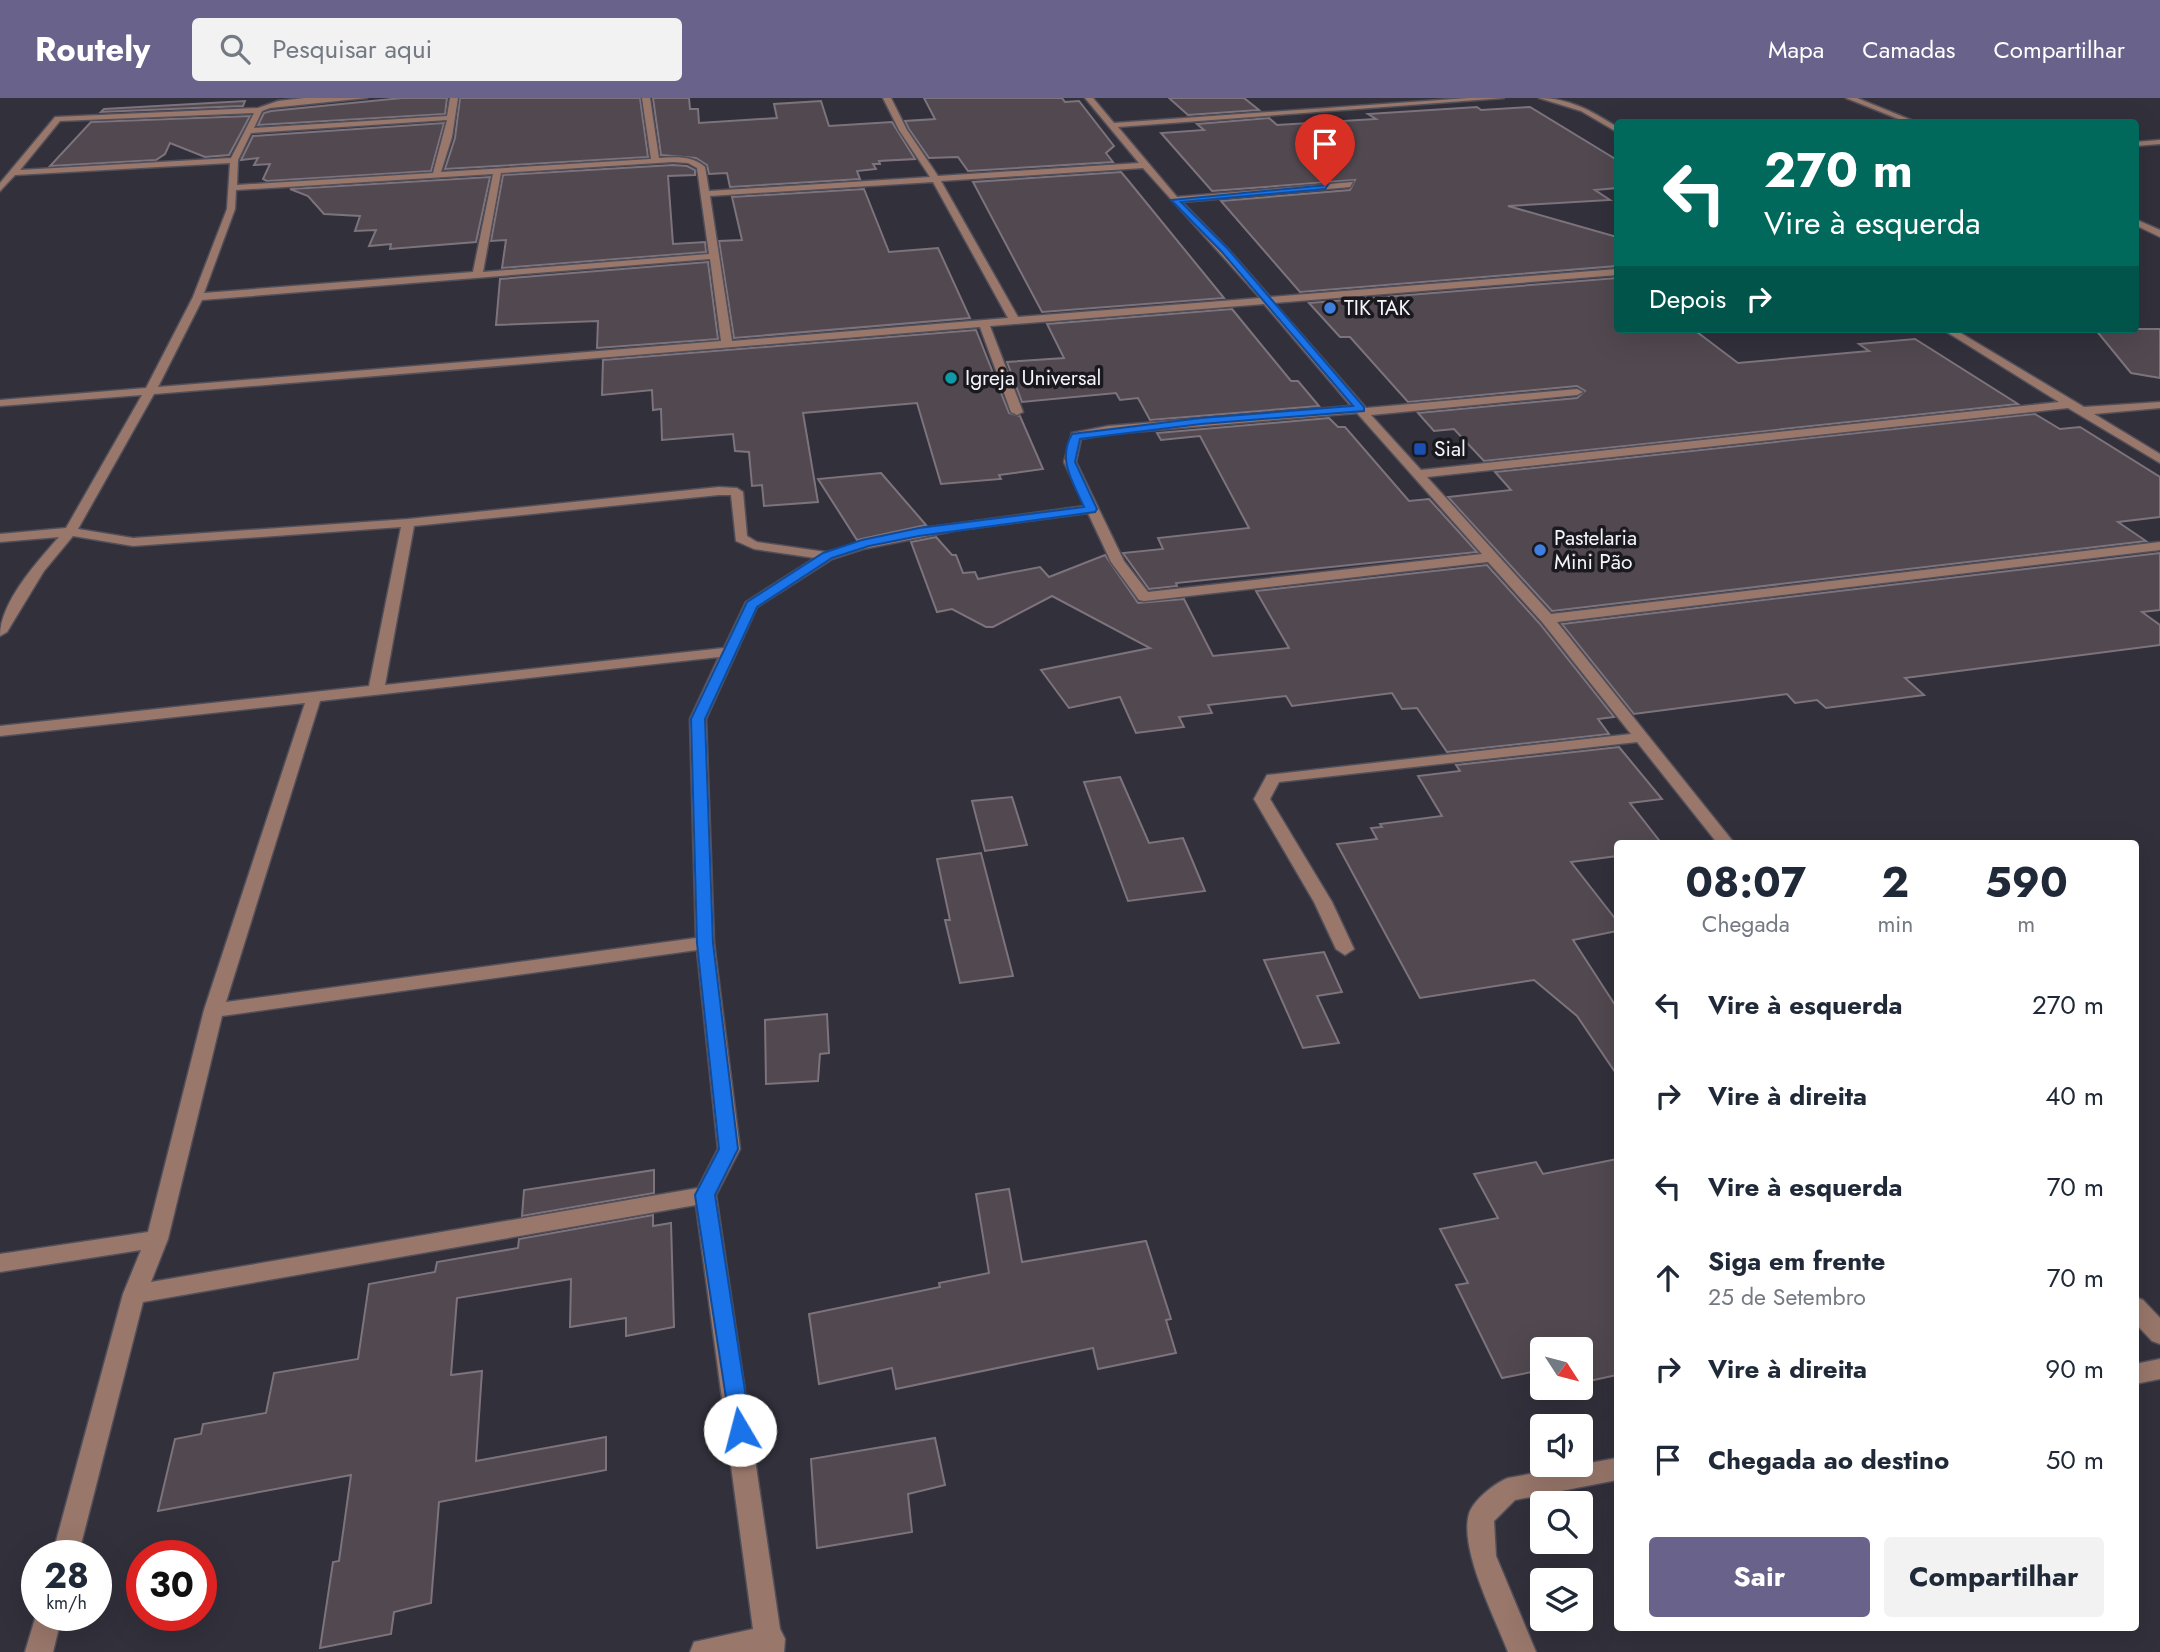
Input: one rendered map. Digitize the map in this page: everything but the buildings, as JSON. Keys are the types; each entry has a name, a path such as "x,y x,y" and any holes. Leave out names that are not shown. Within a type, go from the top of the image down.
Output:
{"street":[{"path":"0,632 38,569 70,533 149,393 198,297 230,209 234,160 251,131 259,110 265,105 280,103 363,98"},
{"path":"436,176 448,138 454,98"},
{"path":"646,98 654,161"},
{"path":"887,98 1015,321"},
{"path":"1089,98 1175,200 1268,300 1361,410 1548,619 1724,840"},
{"path":"1336,98 1348,107"},
{"path":"1113,125 1500,98"},
{"path":"1543,98 1587,106 1614,128"},
{"path":"1850,98 1904,119"},
{"path":"0,188 58,119 259,110"},
{"path":"251,131 449,118"},
{"path":"2139,144 2160,142"},
{"path":"0,169 14,171 234,160"},
{"path":"232,188 654,161 695,162 702,167 707,194 727,345"},
{"path":"707,194 1147,165"},
{"path":"477,275 497,173"},
{"path":"1175,200 1350,184"},
{"path":"2139,224 2157,231"},
{"path":"2139,230 2157,231"},
{"path":"198,297 716,256"},
{"path":"0,403 1614,272"},
{"path":"984,324 990,334 1017,412"},
{"path":"1954,333 2160,459"},
{"path":"1493,556 1284,583 1144,597 1129,580 1091,509 1070,462 1071,446 1076,436 1188,422 1577,392"},
{"path":"1419,474 2077,408 2160,405"},
{"path":"0,538 70,533 133,542 408,523 729,491 737,492 741,538 754,545 827,556"},
{"path":"704,1652 771,1645 705,1195 729,1149 705,943 698,719 751,605 827,556 866,543 919,532 1091,509"},
{"path":"376,691 408,523"},
{"path":"1548,619 2160,546"},
{"path":"0,731 728,652"},
{"path":"69,1540 134,1294 157,1239 214,1010 314,697"},
{"path":"1345,949 1323,902 1262,799 1273,778 1643,737"},
{"path":"214,1010 705,943"},
{"path":"134,1294 705,1195"},
{"path":"0,1263 157,1239"},
{"path":"2139,1311 2160,1334"},
{"path":"2139,1373 2160,1369"},
{"path":"1522,1652 1483,1556 1481,1516 1508,1490 1614,1470"},
{"path":"39,1652 45,1631"}],"place":[{"name":"TIK TAK","path":"1330,308"},
{"name":"Igreja Universal","path":"951,378"},
{"name":"Sial","path":"1420,449"},
{"name":"Pastelaria Mini Pão","path":"1540,550"}],"route":[{"path":"740,1430 705,1195 729,1149 705,943 698,719 728,652 751,605 827,556 866,543 919,532 1091,509 1070,462 1071,446 1076,436 1108,430 1201,421 1361,409 1225,251 1175,200 1325,186"}]}
